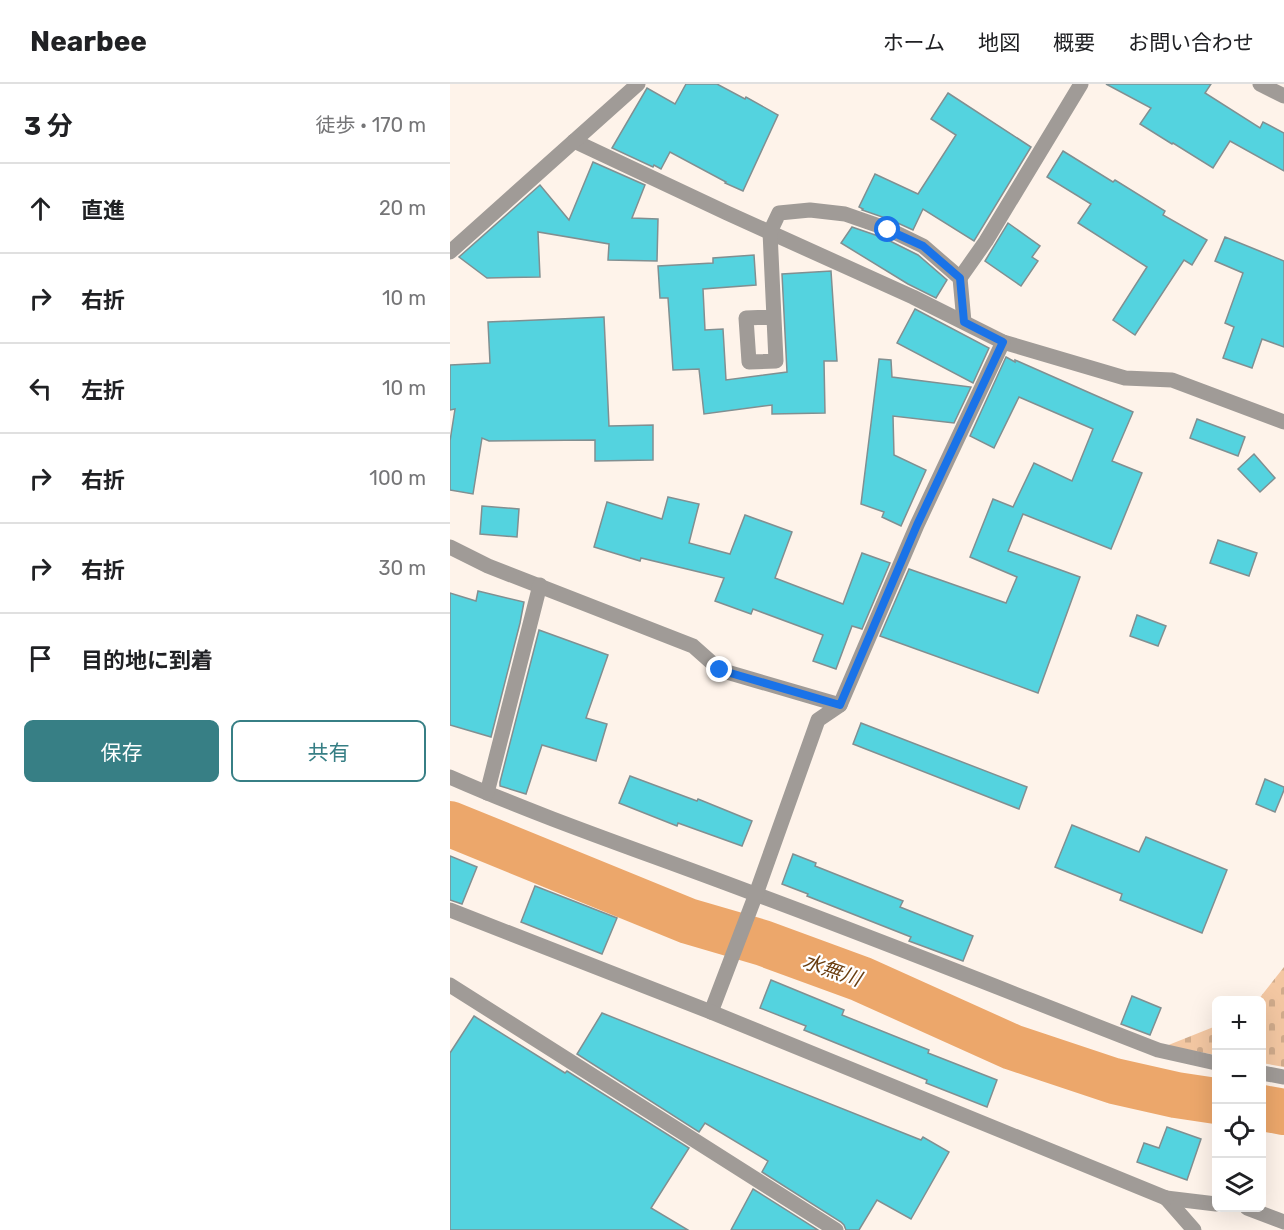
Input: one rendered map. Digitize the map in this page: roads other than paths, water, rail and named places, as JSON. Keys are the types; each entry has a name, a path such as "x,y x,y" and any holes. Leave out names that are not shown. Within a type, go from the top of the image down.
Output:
{"street":[{"path":"450,252 638,84"},
{"path":"964,322 960,278 986,241 1081,84"},
{"path":"1260,84 1284,96"},
{"path":"574,141 913,297 1003,342 1125,378 1172,380 1284,422"},
{"path":"774,317 770,232 779,213 810,210 845,214 923,246 960,278"},
{"path":"711,1012 818,720 840,705 917,525 1003,342"},
{"path":"450,548 488,566 693,646 720,670 840,705"},
{"path":"487,793 540,585"},
{"path":"450,777 577,829 756,894 1158,1050 1212,1062"},
{"path":"450,910 711,1012 1166,1198 1212,1204"},
{"path":"450,985 836,1230"},
{"path":"1266,1073 1284,1077"},
{"path":"1166,1198 1194,1230"},
{"path":"1258,1212 1284,1222"}],"waterway":[{"name":"水無川","path":"450,824 688,921 763,943 861,979 1012,1047 1114,1081 1212,1100"},
{"name":"水無川","path":"1266,1109 1284,1112"}]}
